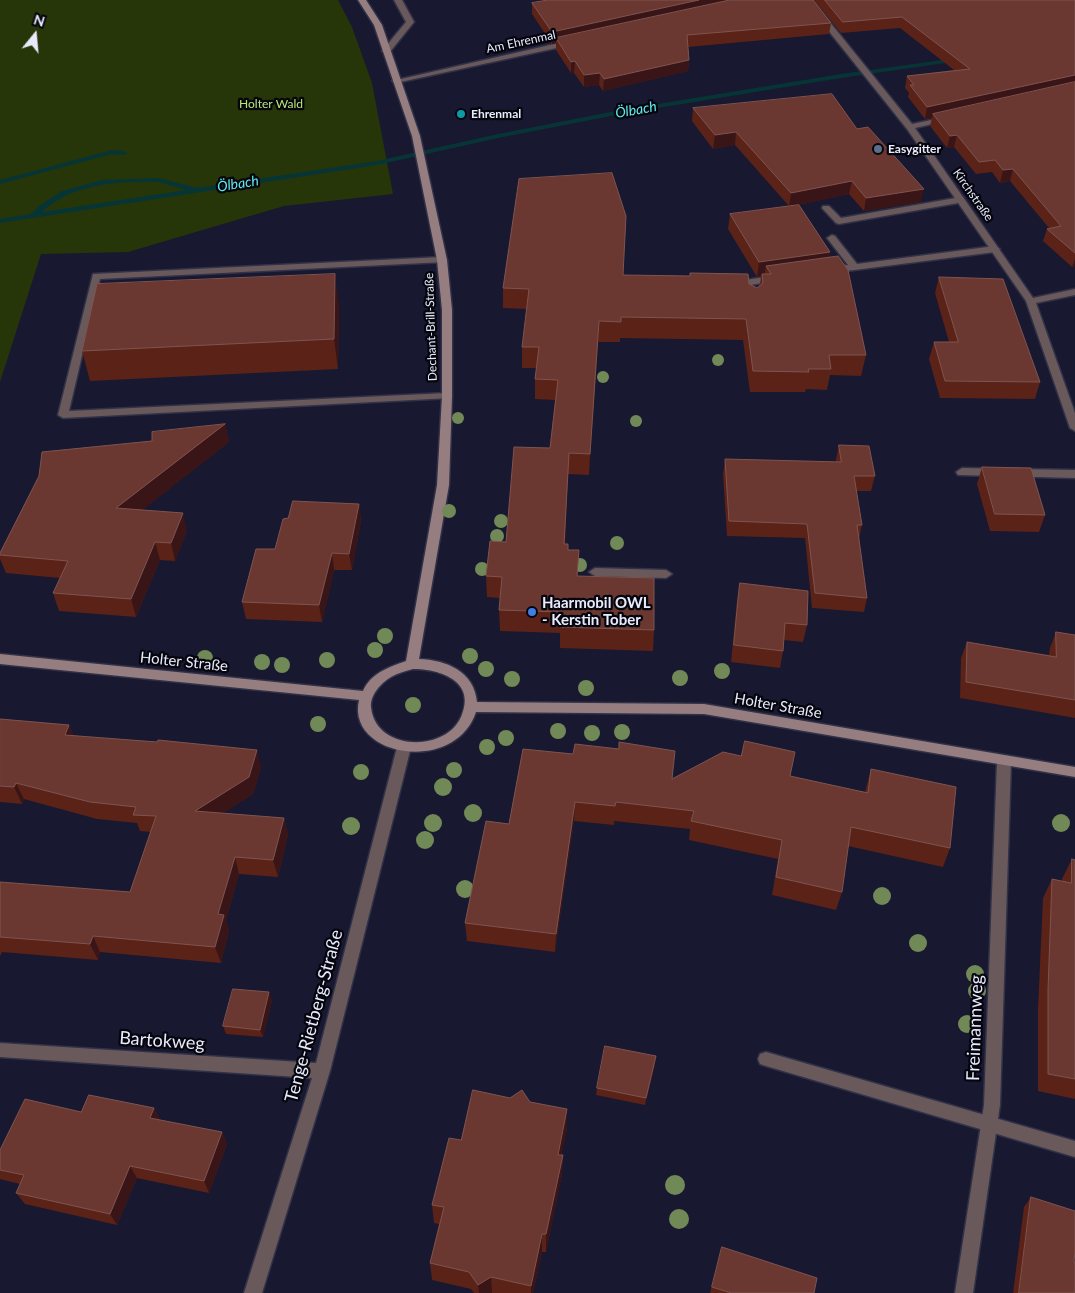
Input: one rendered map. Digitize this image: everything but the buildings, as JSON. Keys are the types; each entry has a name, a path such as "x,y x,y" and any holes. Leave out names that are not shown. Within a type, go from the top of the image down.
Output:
{"street":[{"name":"Dechant-Brill-Straße","path":"362,0 378,25 418,145 442,260 447,310 448,396 443,485 412,664"},
{"path":"386,51 410,22 398,0"},
{"name":"Kirchstraße","path":"808,0 910,127 1031,301 1075,428"},
{"name":"Am Ehrenmal","path":"396,80 579,41"},
{"path":"910,127 958,116"},
{"path":"826,208 839,221 961,200"},
{"path":"832,238 856,267"},
{"path":"822,272 995,249"},
{"path":"442,260 96,276 63,415 448,396"},
{"path":"720,287 751,286 787,277"},
{"path":"1031,301 1075,292"},
{"path":"962,472 1075,474"},
{"path":"595,572 666,574"},
{"name":"Holter Straße","path":"0,659 365,696"},
{"path":"412,664 443,667 456,674 466,683 471,695 472,707 467,721 456,733 441,742 423,747 404,747 388,742 374,732 365,721 363,707 365,696 373,683 397,667 412,664"},
{"name":"Holter Straße","path":"472,707 704,709 1004,762 1075,772"},
{"name":"Tenge-Rietberg-Straße","path":"253,1293 322,1071 404,747"},
{"name":"Freimannweg","path":"964,1293 992,1105 1004,762"},
{"name":"Bartokweg","path":"0,1050 322,1071"},
{"path":"766,1059 1075,1149"}],"green space":[{"name":"Holter Wald","path":"0,0 338,0 352,27 372,83 393,194 284,206 128,252 41,254 0,382"}],"waterway":[{"name":"Ölbach","path":"33,216 377,163 498,136 621,112 841,76 957,60"},
{"name":"Ölbach","path":"0,182 112,152 124,153"},
{"name":"Ölbach","path":"33,216 54,199 65,193 102,182 159,180 193,189"},
{"name":"Ölbach","path":"0,221 33,216"}],"place":[{"name":"Ehrenmal","path":"461,114"},
{"name":"Easygitter","path":"878,149"},
{"name":"Haarmobil OWL - Kerstin Tober","path":"532,612"}]}
